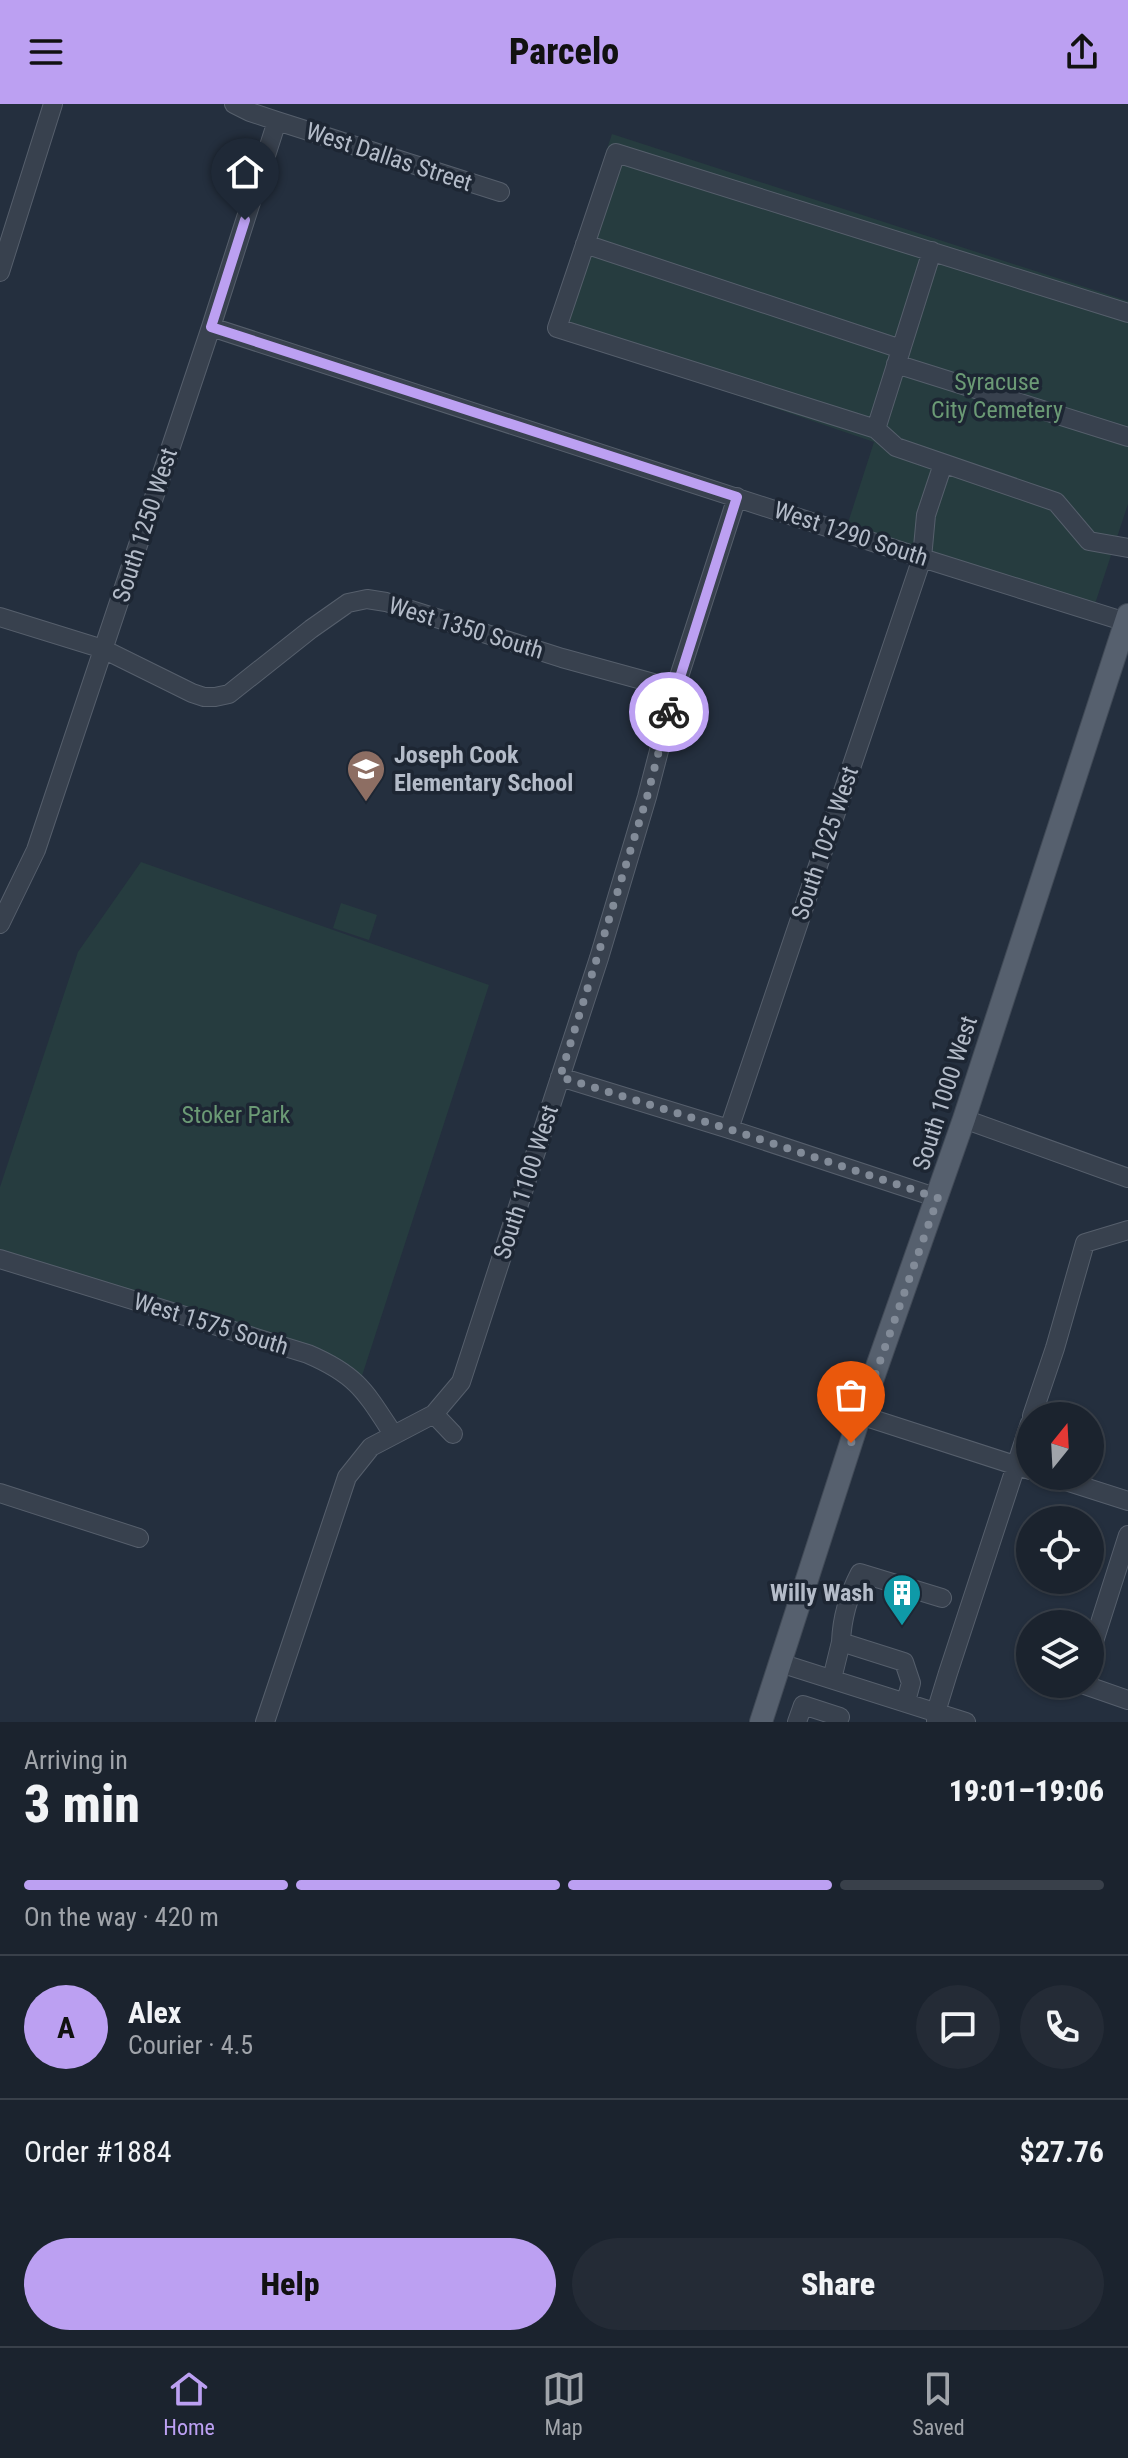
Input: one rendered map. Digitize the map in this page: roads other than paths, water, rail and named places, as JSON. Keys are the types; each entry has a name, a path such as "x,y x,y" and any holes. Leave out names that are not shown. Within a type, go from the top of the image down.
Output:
{"main road":[{"name":"South 1000 West","path":"761,1722 860,1415 938,1198 1127,618"}],"street":[{"path":"0,272 53,104"},
{"name":"West Dallas Street","path":"234,104 277,121 500,192"},
{"name":"South 1250 West","path":"0,924 36,850 277,121"},
{"path":"1128,313 616,153 557,328 876,429 896,447 1056,502 1089,541 1128,548"},
{"path":"585,244 1128,437"},
{"path":"876,429 932,251"},
{"name":"West 1290 South","path":"211,327 922,558 1127,618"},
{"name":"South 1025 West","path":"729,1129 922,558 926,515 943,464"},
{"name":"South 1100 West","path":"265,1722 347,1477 371,1447 434,1414 461,1382 560,1077 638,826 675,689 737,497"},
{"name":"West 1350 South","path":"103,649 192,693 215,697 229,694 348,603 367,599 395,604 562,658 675,689"},
{"path":"0,617 103,649"},
{"path":"560,1077 938,1198"},
{"path":"964,1119 1128,1178"},
{"path":"1037,1402 1085,1243 1128,1230"},
{"name":"West 1575 South","path":"0,1259 308,1354 336,1366 363,1388 393,1434"},
{"path":"434,1414 453,1434"},
{"path":"860,1415 1016,1465"},
{"path":"936,1717 1016,1487"},
{"path":"1094,1490 1128,1501"},
{"path":"0,1493 139,1538"},
{"path":"1104,1610 1128,1535"},
{"path":"832,1679 841,1642 842,1619 860,1573 942,1598"},
{"path":"841,1642 904,1662 911,1683 906,1701"},
{"path":"780,1663 906,1701 936,1717 966,1722"},
{"path":"797,1722 803,1705 839,1719 851,1685"},
{"path":"1104,1692 1128,1700"}],"place":[{"name":"Joseph Cook Elementary School","path":"366,803"},
{"name":"Willy Wash","path":"902,1627"}],"park label":[{"name":"Syracuse City Cemetery","path":"997,396"},
{"name":"Stoker Park","path":"236,1115"}]}
